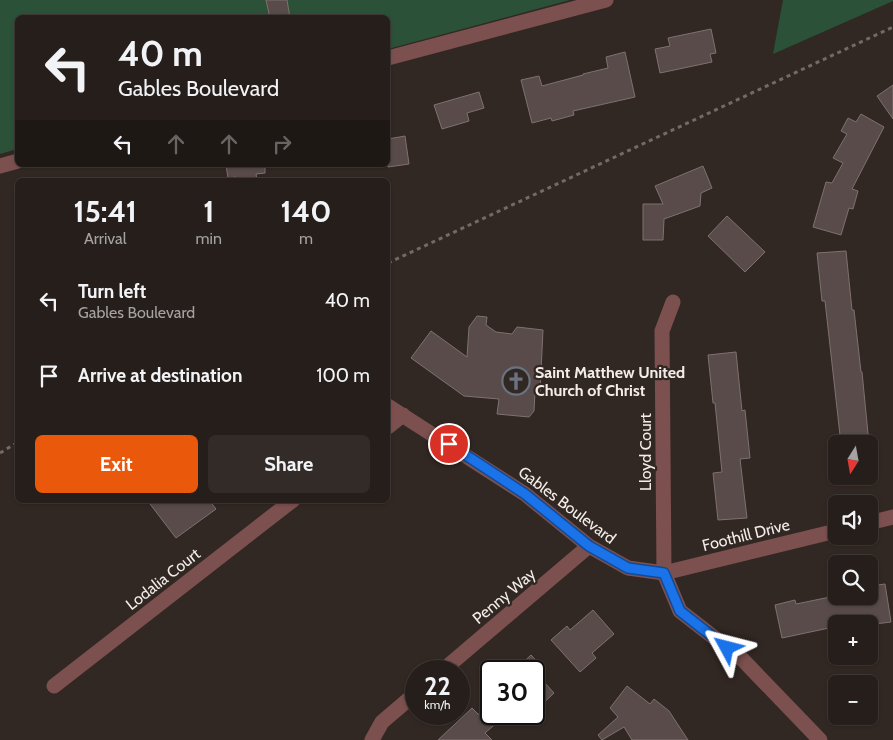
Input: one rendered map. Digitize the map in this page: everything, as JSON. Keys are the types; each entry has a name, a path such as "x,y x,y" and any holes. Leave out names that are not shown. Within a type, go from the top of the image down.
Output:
{"street":[{"path":"390,57 606,0"},
{"path":"0,166 15,162"},
{"name":"Lloyd Court","path":"664,573 662,331 673,302"},
{"name":"Gables Boulevard","path":"390,407 525,494 589,546 628,568 664,573"},
{"path":"390,425 403,415"},
{"name":"Lodalia Court","path":"54,686 289,503"},
{"path":"878,521 893,517"},
{"name":"Foothill Drive","path":"664,573 828,533"},
{"name":"Penny Way","path":"455,660 589,546"},
{"path":"664,573 680,611 743,660 820,740"},
{"path":"372,740 382,722 405,702"}],"path":[{"path":"390,262 893,27"},
{"path":"0,453 15,444"}],"green space":[{"path":"0,0 570,0 390,48 390,15 15,15 15,150 0,154"},
{"path":"783,0 893,0 893,1 773,54"}],"building":[{"path":"266,0 287,0 290,15 269,15"},
{"path":"711,29 716,53 710,54 712,62 660,73 655,49 670,46 668,38"},
{"path":"625,52 635,97 573,111 574,115 552,121 551,118 532,123 521,80 539,76 542,86 583,75 608,68 606,57"},
{"path":"893,85 893,119 877,96"},
{"path":"479,92 484,108 467,113 469,121 442,129 434,105"},
{"path":"861,114 884,127 852,189 858,191 853,209 849,208 841,235 813,227 826,182 832,183 843,163 833,158 847,134 841,131 848,118 856,122"},
{"path":"405,136 409,164 390,167 390,139"},
{"path":"703,166 712,188 701,193 700,206 664,219 663,240 643,240 643,204 663,204 655,186"},
{"path":"226,167 265,167 265,173 256,174 257,178 228,178"},
{"path":"727,216 765,252 745,272 708,236"},
{"path":"846,251 868,435 840,435 825,301 822,301 817,253"},
{"path":"477,316 487,317 486,325 496,332 512,334 517,327 543,330 540,392 535,392 534,411 529,417 497,414 499,399 464,396 411,358 431,331 467,357 469,327"},
{"path":"736,352 742,411 745,410 750,458 740,459 747,518 718,520 713,473 722,472 708,355"},
{"path":"149,503 211,503 216,509 176,538"},
{"path":"885,584 891,622 878,624 878,615 828,615 828,628 782,638 775,605 795,600 796,604 828,597 828,605 878,605 878,585"},
{"path":"593,610 614,634 592,653 596,658 580,672 551,640 567,626 570,630"},
{"path":"531,655 536,660 526,660"},
{"path":"545,683 554,693 545,702"},
{"path":"627,686 650,704 654,699 669,711 688,740 632,740 624,727 602,740 598,735 618,717 610,708"},
{"path":"472,708 480,714 480,725 494,725 485,733 492,740 438,740 454,725 470,725 470,710"}],"place":[{"name":"Saint Matthew United Church of Christ","path":"516,381"}],"route":[{"path":"449,444 525,494 589,546 628,568 664,573 680,611 727,648"}]}
